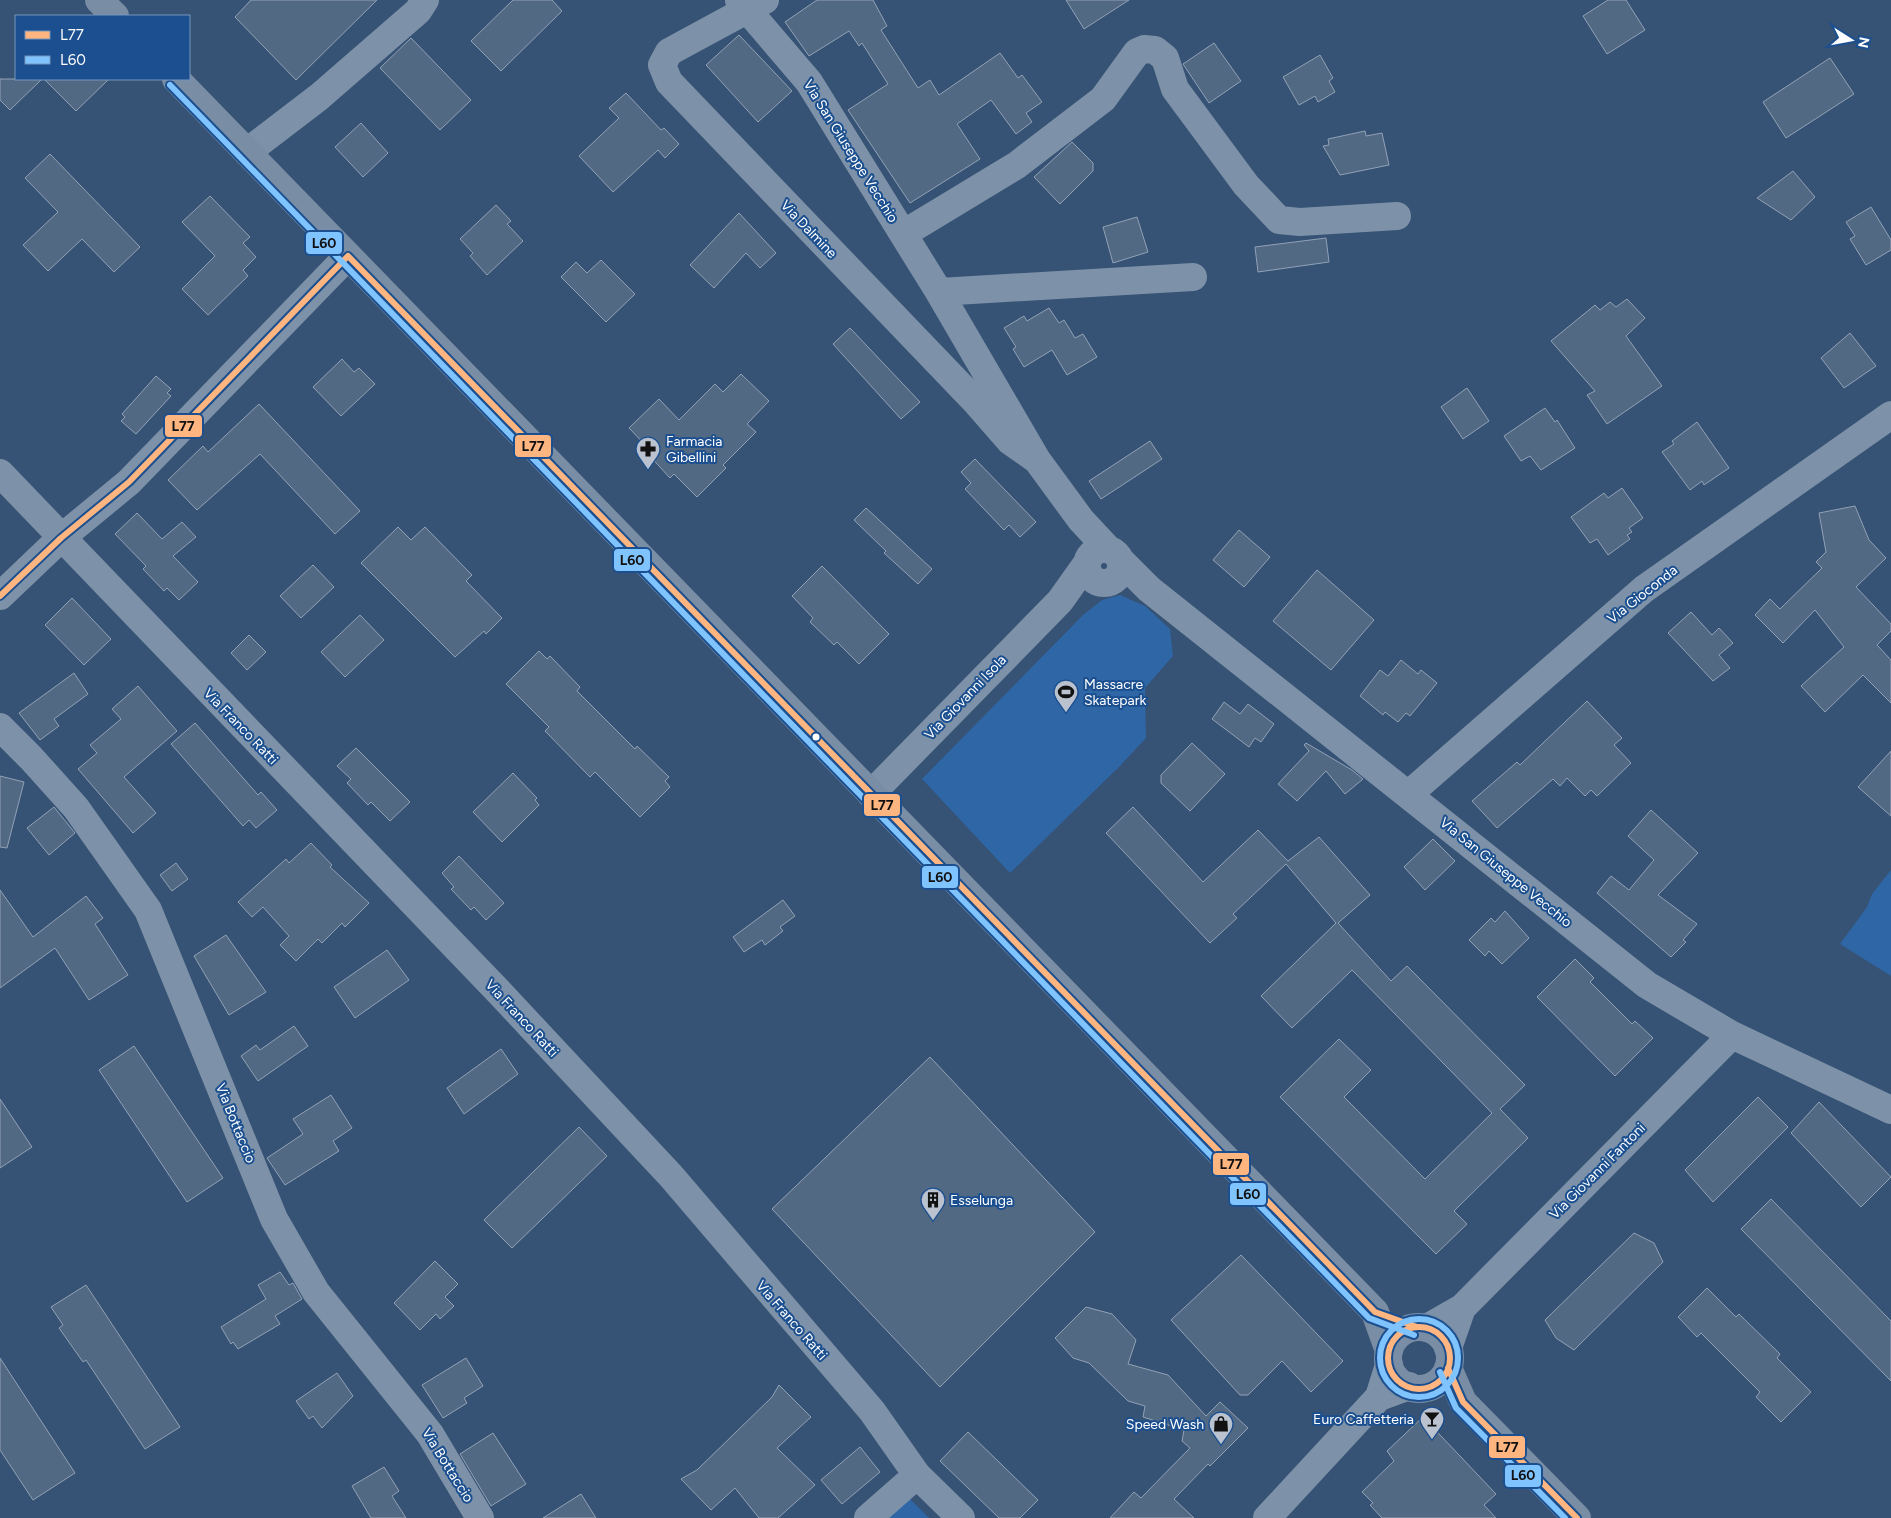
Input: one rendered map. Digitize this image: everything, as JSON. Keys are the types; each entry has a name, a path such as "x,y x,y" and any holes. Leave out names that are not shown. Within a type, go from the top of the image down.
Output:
{"main road":[{"path":"99,0 114,15"},
{"path":"177,80 1376,1312 1436,1332 1433,1372 1577,1518"},
{"path":"1376,1312 1396,1379 1433,1372"},
{"path":"1389,1358 1399,1334 1422,1327"}],"street":[{"path":"247,152 319,97 418,11 426,0"},
{"name":"Via San Giuseppe Vecchio","path":"751,3 809,82 904,234 1037,460 1081,520 1102,565 1149,589 1647,985 1732,1035 1891,1110"},
{"name":"Via Dalmine","path":"751,3 669,52 662,65 669,82 976,402 1010,441 1037,460"},
{"name":"Via San Giuseppe Vecchio","path":"904,234 1018,165 1103,100 1137,52 1144,49 1155,50 1165,58 1175,89 1246,185 1279,220 1300,222 1397,216"},
{"path":"0,596 61,538 129,482 348,256"},
{"path":"939,292 1193,277"},
{"name":"Via Gioconda","path":"1409,794 1644,589 1891,415"},
{"name":"Via Franco Ratti","path":"0,473 671,1176 872,1411 918,1475 961,1518"},
{"name":"Via Giovanni Isola","path":"871,794 1060,601 1102,565"},
{"name":"Via Bottaccio","path":"0,727 76,808 148,910 274,1219 316,1292 430,1434 480,1518"},
{"name":"Via Giovanni Fantoni","path":"1422,1327 1462,1308 1732,1035"},
{"name":"Via Giovanni Fantoni","path":"1433,1372 1462,1308"},
{"path":"1379,1397 1389,1358"},
{"path":"1267,1518 1379,1397 1433,1372"},
{"path":"868,1518 918,1475"}],"shaded area":[{"name":"Massacre Skatepark","path":"1120,595 1145,606 1170,629 1173,656 1145,688 1146,738 1120,766 1010,873 922,779 1083,615 1102,600"},
{"path":"1891,870 1891,976 1840,944 1867,907 1872,894"},
{"path":"907,1496 929,1518 887,1518"}],"building":[{"path":"251,0 377,0 296,80 235,17"},
{"path":"513,0 552,0 562,11 501,71 471,41"},
{"path":"817,0 873,0 887,26 881,30 918,88 930,80 939,95 1000,53 1018,78 1022,75 1042,102 1026,113 1032,122 1016,134 991,100 957,124 980,159 910,203 848,110 888,84 862,43 859,46 849,31 809,56 785,22"},
{"path":"1066,0 1129,0 1084,29"},
{"path":"1608,0 1626,0 1645,30 1607,54 1583,16"},
{"path":"739,35 792,91 758,122 706,65"},
{"path":"411,38 471,100 440,130 380,68"},
{"path":"1214,43 1241,81 1209,103 1183,64"},
{"path":"1320,55 1333,78 1329,81 1335,92 1318,102 1315,96 1299,105 1283,77"},
{"path":"1830,58 1854,94 1786,138 1763,102"},
{"path":"0,79 41,80 10,110 0,100"},
{"path":"45,80 108,80 76,111"},
{"path":"626,93 661,130 664,128 679,144 665,158 658,150 613,192 579,156 619,118 609,108"},
{"path":"361,123 388,153 363,177 335,147"},
{"path":"1365,131 1366,136 1382,133 1389,165 1340,175 1323,146 1329,145 1328,139"},
{"path":"1072,142 1093,163 1093,171 1060,204 1034,177"},
{"path":"50,154 140,247 114,272 82,239 48,271 23,245 58,212 25,178"},
{"path":"1793,171 1815,197 1791,220 1757,198"},
{"path":"210,196 250,237 243,243 256,257 243,270 248,276 208,315 182,289 215,256 182,222"},
{"path":"496,205 511,221 507,224 523,241 487,275 470,256 473,253 460,239"},
{"path":"1871,207 1891,240 1891,250 1866,265 1850,239 1855,236 1846,222"},
{"path":"739,213 776,253 760,268 746,253 714,288 690,265"},
{"path":"1137,217 1148,252 1113,263 1103,227"},
{"path":"1326,238 1329,262 1258,272 1255,247"},
{"path":"601,260 635,294 606,322 561,277 576,262 587,273"},
{"path":"1627,299 1645,318 1626,336 1662,386 1607,424 1587,395 1595,391 1551,341 1595,305 1600,310 1610,302 1616,307"},
{"path":"1049,308 1059,323 1064,320 1075,338 1083,334 1097,357 1067,375 1052,350 1024,367 1013,349 1016,347 1004,328 1024,316 1027,321"},
{"path":"850,328 920,402 901,419 833,344"},
{"path":"1850,333 1876,366 1844,388 1821,358"},
{"path":"342,359 354,372 359,368 375,384 341,416 313,387"},
{"path":"741,374 769,401 747,424 756,432 723,465 726,468 697,497 674,474 670,478 648,454 651,451 629,428 659,399 679,420 715,384 723,392"},
{"path":"156,376 171,389 167,393 171,396 136,434 121,421 125,417 122,414"},
{"path":"1467,388 1489,421 1463,439 1441,407"},
{"path":"259,404 360,511 335,534 260,454 197,510 168,480 203,446 208,452"},
{"path":"1545,408 1555,422 1557,420 1575,448 1541,470 1530,456 1521,461 1504,436"},
{"path":"1697,422 1729,468 1704,485 1702,481 1690,490 1662,452 1674,444 1672,441"},
{"path":"1150,441 1162,459 1101,499 1089,481"},
{"path":"975,459 1036,522 1020,537 1009,525 1004,530 965,489 971,483 961,472"},
{"path":"1622,488 1643,518 1629,528 1632,532 1627,535 1630,539 1608,555 1597,539 1590,543 1571,517 1604,493 1608,498"},
{"path":"1855,506 1869,540 1886,558 1856,587 1891,624 1891,631 1877,645 1891,660 1891,703 1863,675 1825,712 1801,686 1844,647 1815,610 1783,643 1755,615 1770,599 1780,609 1822,568 1816,562 1826,552 1819,513"},
{"path":"866,508 932,569 918,584 884,553 886,551 854,520"},
{"path":"137,513 162,539 182,522 196,537 173,556 198,582 179,600 167,588 164,591 143,569 146,566 115,534"},
{"path":"398,527 411,540 425,527 472,575 466,581 502,618 486,634 484,631 455,657 361,563"},
{"path":"1239,530 1270,557 1244,587 1213,560"},
{"path":"313,565 334,587 301,618 280,596"},
{"path":"822,566 889,634 859,664 837,642 834,645 810,622 813,618 792,596"},
{"path":"1317,570 1374,620 1331,670 1273,621"},
{"path":"72,598 111,639 84,665 45,625"},
{"path":"1691,612 1712,635 1719,628 1733,643 1719,655 1730,668 1713,681 1668,633"},
{"path":"360,615 384,640 345,677 321,652"},
{"path":"249,635 266,652 247,670 231,653"},
{"path":"539,651 547,659 550,656 580,687 577,691 635,749 637,746 669,777 665,781 670,787 640,817 595,772 590,777 545,731 549,727 506,684"},
{"path":"1401,660 1418,674 1421,670 1437,683 1410,716 1406,713 1398,722 1385,712 1383,715 1360,696 1380,670 1388,676"},
{"path":"74,673 88,694 54,719 59,726 40,740 19,713"},
{"path":"138,686 177,731 124,777 156,813 133,833 78,769 97,753 90,745 121,719 112,709"},
{"path":"1587,701 1622,738 1614,745 1631,763 1597,796 1591,790 1585,796 1567,778 1560,786 1553,779 1497,828 1472,801 1517,762 1520,765"},
{"path":"1224,702 1240,714 1248,704 1274,724 1261,742 1255,738 1249,747 1212,719"},
{"path":"195,723 258,795 261,792 277,810 256,828 249,820 243,826 171,744"},
{"path":"1192,743 1225,774 1190,811 1161,783 1161,775"},
{"path":"1306,743 1352,770 1363,779 1345,794 1326,771 1297,801 1278,784 1309,751 1304,745"},
{"path":"356,748 410,802 390,821 371,802 368,805 347,783 351,779 337,766"},
{"path":"1891,751 1891,816 1858,787"},
{"path":"513,773 537,798 535,800 539,805 502,842 473,812"},
{"path":"0,776 24,782 7,848 0,847"},
{"path":"54,807 75,833 49,855 27,828"},
{"path":"1133,807 1203,882 1258,830 1288,861 1319,837 1370,895 1338,923 1391,981 1407,966 1525,1085 1500,1109 1528,1138 1454,1211 1467,1224 1436,1254 1280,1097 1339,1039 1371,1070 1344,1097 1425,1179 1492,1113 1352,970 1292,1028 1261,996 1336,923 1286,864 1233,914 1237,918 1210,943 1106,833"},
{"path":"1651,810 1698,853 1658,895 1697,924 1683,940 1686,942 1671,957 1597,893 1611,876 1629,890 1654,860 1628,836"},
{"path":"1433,839 1455,861 1425,890 1404,867"},
{"path":"311,843 332,865 330,867 369,903 345,927 342,923 322,943 318,939 296,961 280,945 289,936 263,907 252,917 238,902 286,859 289,863"},
{"path":"459,856 504,903 486,920 474,907 471,910 451,889 454,887 442,873"},
{"path":"176,863 188,879 172,891 160,875"},
{"path":"0,890 33,937 86,896 103,918 95,924 128,975 89,1000 55,948 0,988"},
{"path":"783,900 795,916 780,927 783,931 765,945 762,940 744,952 733,937"},
{"path":"1505,911 1529,938 1502,964 1489,951 1485,956 1469,940 1491,918 1495,922"},
{"path":"226,935 266,992 229,1015 194,956"},
{"path":"387,950 409,980 355,1018 334,987"},
{"path":"1575,959 1594,978 1590,982 1632,1024 1635,1021 1653,1038 1615,1076 1537,997"},
{"path":"294,1026 308,1046 258,1081 241,1056 256,1045 260,1050"},
{"path":"134,1046 223,1178 187,1202 99,1070"},
{"path":"501,1049 518,1074 464,1114 447,1088"},
{"name":"Esselunga","path":"930,1057 1095,1232 940,1387 772,1209"},
{"path":"331,1095 352,1128 333,1141 339,1151 285,1185 267,1158 303,1134 293,1119"},
{"path":"1758,1097 1788,1127 1713,1202 1685,1170"},
{"path":"0,1099 32,1147 0,1168"},
{"path":"1819,1102 1891,1177 1861,1207 1791,1133"},
{"path":"579,1127 607,1156 512,1248 484,1220"},
{"path":"1771,1199 1891,1321 1891,1381 1741,1229"},
{"path":"1634,1233 1654,1243 1663,1262 1574,1350 1556,1338 1545,1320"},
{"path":"1241,1255 1343,1361 1311,1392 1282,1361 1248,1395 1240,1395 1171,1320"},
{"path":"435,1261 458,1284 445,1297 454,1306 440,1319 436,1314 420,1330 394,1303"},
{"path":"280,1272 289,1285 293,1283 302,1299 275,1316 280,1324 238,1349 233,1342 231,1344 221,1327 266,1299 258,1285"},
{"path":"86,1285 180,1427 145,1449 86,1360 83,1362 59,1328 63,1325 51,1307"},
{"path":"1707,1288 1736,1317 1739,1314 1780,1354 1777,1358 1811,1392 1781,1422 1756,1397 1760,1392 1701,1333 1697,1337 1678,1317"},
{"path":"1086,1307 1112,1314 1136,1340 1128,1364 1168,1375 1206,1416 1220,1402 1248,1428 1210,1466 1208,1464 1174,1499 1194,1518 1110,1518 1134,1492 1141,1498 1190,1448 1182,1441 1184,1430 1143,1417 1145,1406 1128,1401 1089,1363 1073,1358 1055,1338"},
{"path":"0,1358 75,1473 33,1500 0,1450"},
{"path":"466,1358 483,1386 464,1398 467,1403 443,1418 422,1385"},
{"path":"337,1373 353,1396 322,1428 313,1416 309,1419 296,1401"},
{"path":"779,1385 811,1417 777,1448 815,1485 778,1518 759,1518 735,1488 711,1510 681,1479 697,1470 772,1397"},
{"path":"1423,1417 1496,1494 1484,1505 1496,1518 1382,1518 1370,1505 1373,1503 1362,1492 1394,1461 1387,1451"},
{"path":"968,1432 1038,1500 1020,1518 999,1518 940,1461"},
{"path":"493,1433 526,1484 491,1506 460,1454"},
{"path":"860,1447 880,1472 842,1504 821,1480"},
{"path":"384,1467 399,1491 392,1496 406,1518 371,1518 352,1486"},
{"path":"581,1494 596,1518 543,1518"}],"transit line":[{"name":"L60","path":"170,85 1369,1318 1414,1335"},
{"name":"L77","path":"0,596 61,538 129,482 348,256 1375,1312 1417,1327"},
{"name":"L60","path":"1411,1319 1427,1319 1441,1325 1452,1336 1458,1350 1458,1358 1458,1366 1452,1380 1441,1391 1427,1397 1411,1397 1397,1391 1386,1380 1380,1366 1380,1350 1386,1336 1397,1325 1411,1319"},
{"name":"L77","path":"1419,1327 1431,1330 1441,1336 1447,1346 1450,1358 1447,1370 1441,1380 1431,1386 1419,1389 1407,1386 1397,1380 1391,1370 1388,1358 1391,1346 1397,1336 1407,1330 1419,1327"},
{"name":"L77","path":"1448,1368 1463,1402 1577,1518"},
{"name":"L60","path":"1440,1372 1456,1408 1565,1518"}],"place":[{"name":"Farmacia Gibellini","path":"648,470"},
{"name":"Massacre Skatepark","path":"1066,713"},
{"name":"Esselunga","path":"933,1221"},
{"name":"Euro Caffetteria","path":"1432,1440"},
{"name":"Speed Wash","path":"1221,1445"}]}
